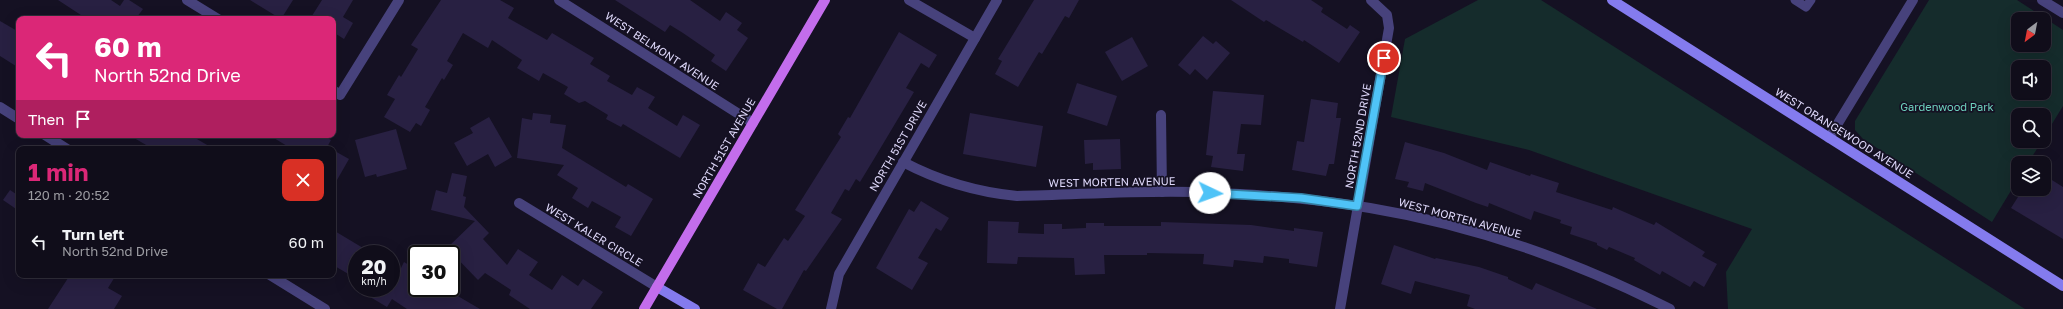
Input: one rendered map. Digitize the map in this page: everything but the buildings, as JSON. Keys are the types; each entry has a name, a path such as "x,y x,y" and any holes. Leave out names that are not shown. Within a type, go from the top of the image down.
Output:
{"main road":[{"name":"NORTH 51ST AVENUE","path":"644,309 825,0"}],"street":[{"path":"187,0 213,16"},
{"path":"336,93 399,0"},
{"name":"WEST BELMONT AVENUE","path":"559,0 753,123"},
{"path":"909,0 975,38"},
{"name":"NORTH 51ST DRIVE","path":"831,309 839,274 997,0"},
{"name":"NORTH 52ND DRIVE","path":"1340,309 1389,28 1387,15 1371,0"},
{"name":"WEST ORANGEWOOD AVENUE","path":"1612,0 2063,286"},
{"path":"1829,138 1913,0"},
{"path":"2042,0 2063,13"},
{"path":"0,107 16,117"},
{"path":"1162,115 1162,192"},
{"path":"50,138 62,146"},
{"name":"WEST MORTEN AVENUE","path":"903,162 951,183 990,193 1017,196 1162,192 1254,195 1357,206 1425,219 1537,253 1603,278 1670,309"},
{"name":"WEST KALER CIRCLE","path":"519,203 657,287"},
{"path":"275,278 325,309"},
{"path":"657,287 695,309"}],"lane":[{"path":"1795,0 1809,4"}],"green space":[{"path":"1478,0 1541,0 2025,309 1728,309 1726,272 1752,229 1529,150 1391,117 1405,39"},
{"name":"Gardenwood Park","path":"1929,0 2017,0 2035,12 2011,12 2011,52 2051,52 2051,22 2063,30 2063,106 2051,126 2051,108 2011,108 2011,148 2038,148 2032,156 2011,156 2011,191 1992,222 1863,139 1855,130 1855,121"}],"route":[{"path":"1210,193 1301,198 1357,206 1384,58"}]}
